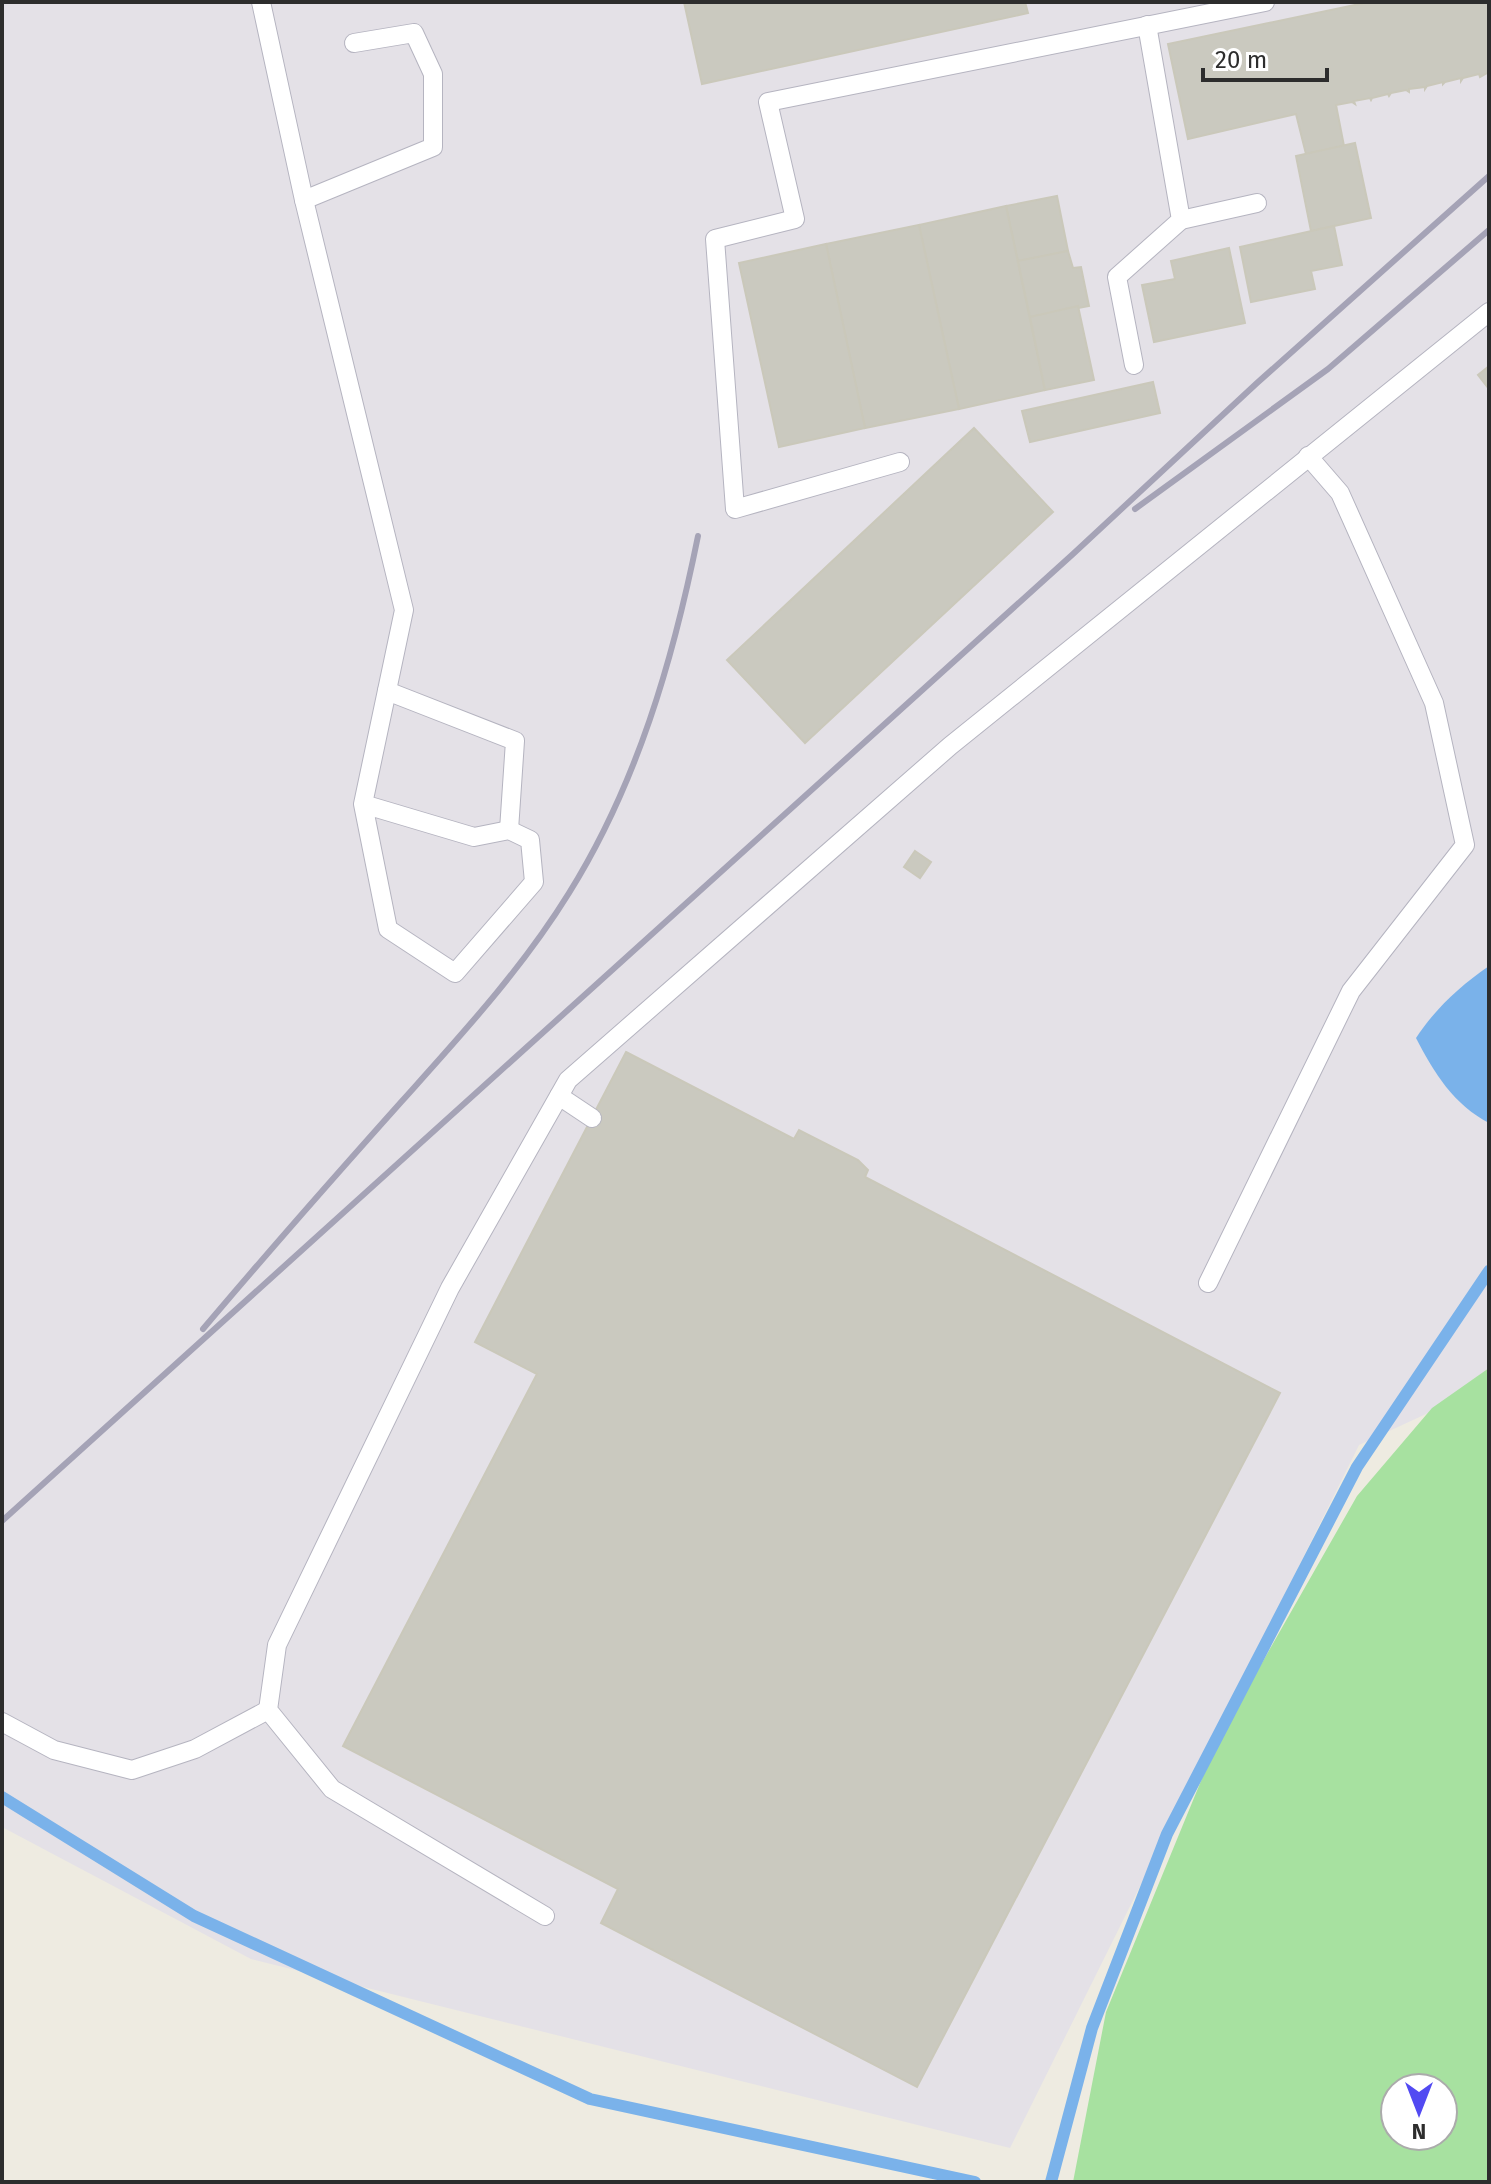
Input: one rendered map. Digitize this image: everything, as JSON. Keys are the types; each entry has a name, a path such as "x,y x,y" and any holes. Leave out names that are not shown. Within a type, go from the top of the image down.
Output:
{"lane":[{"path":"261,2 304,200 404,610 363,804 388,929 455,973 534,882 530,840 509,830 474,837 363,804"},
{"path":"900,462 735,509 715,239 795,219 768,102 1265,2"},
{"path":"1147,25 1181,220"},
{"path":"304,200 433,147 433,74 414,33 354,43"},
{"path":"1134,365 1117,277 1181,220 1257,203"},
{"path":"545,1916 332,1789 268,1710 277,1645 450,1288 568,1080 950,746 1489,312"},
{"path":"1208,1283 1351,991 1465,845 1434,703 1340,493 1308,456"},
{"path":"387,691 515,741 509,830"},
{"path":"559,1096 592,1118"},
{"path":"2,1722 54,1750 132,1770 195,1749 268,1710"}],"shaded area":[{"path":"2,2 1489,2 1489,1368 1426,1414 1359,1445 1010,2148 251,1959 2,1827"}],"green space":[{"path":"1489,1368 1489,2182 1073,2182 1106,2012 1217,1742 1357,1496 1432,1408"}],"water":[{"path":"1489,966 1489,1123 1465,1107 1446,1087 1416,1038 1449,999"}],"building":[{"path":"684,2 1025,2 1028,13 702,84"},
{"path":"1369,2 1489,2 1489,72 1480,77 1479,74 1425,89 1409,89 1409,92 1406,90 1371,100 1354,101 1355,104 1336,105 1344,146 1306,154 1296,114 1188,139 1168,44"},
{"path":"1355,143 1371,218 1311,231 1296,156"},
{"path":"1057,196 1068,251 1018,261 1006,206"},
{"path":"1006,206 1045,390 959,409 919,225"},
{"path":"919,225 959,409 865,428 826,244"},
{"path":"1334,226 1342,265 1311,271 1315,289 1251,302 1240,247"},
{"path":"826,244 865,428 779,447 739,263"},
{"path":"1229,248 1245,323 1154,342 1142,285 1175,279 1171,261"},
{"path":"1068,251 1073,268 1081,267 1089,306 1030,317 1018,261"},
{"path":"1078,306 1094,380 1045,390 1030,317"},
{"path":"1489,366 1489,389 1478,375"},
{"path":"1153,382 1160,413 1030,442 1022,411"},
{"path":"974,428 1053,512 805,743 727,660"},
{"path":"915,851 931,862 920,878 904,867"},
{"path":"626,1052 794,1139 799,1130 858,1160 868,1170 865,1177 1280,1393 917,2087 601,1923 618,1889 343,1746 537,1374 475,1342"}],"waterway":[{"path":"1051,2182 1092,2028 1167,1834 1357,1467 1489,1271"},
{"path":"2,1797 194,1916 590,2099 975,2182"}],"railway":[{"path":"2,1521 1489,176"},
{"path":"1135,509 1328,369 1489,230"},
{"path":"203,1329 490,1000 532,948 569,893 614,809 650,720 677,629 698,536"}]}
